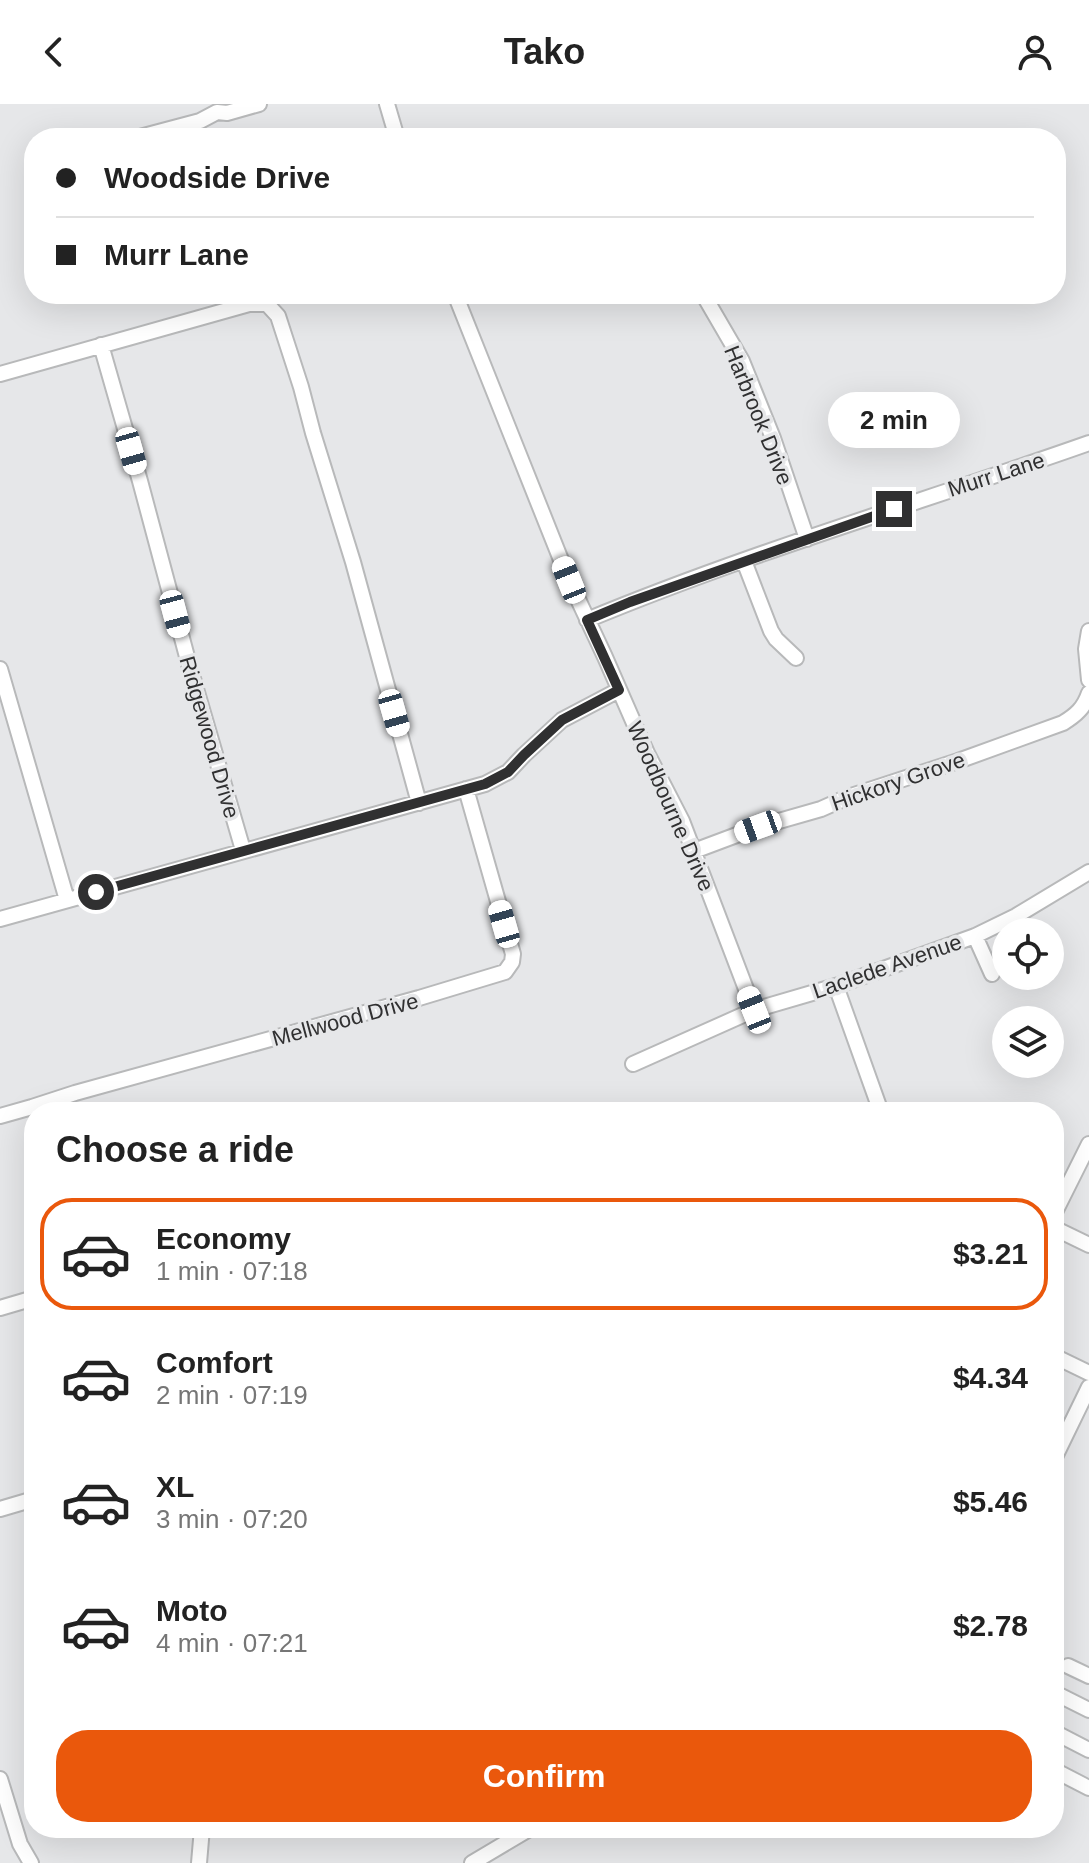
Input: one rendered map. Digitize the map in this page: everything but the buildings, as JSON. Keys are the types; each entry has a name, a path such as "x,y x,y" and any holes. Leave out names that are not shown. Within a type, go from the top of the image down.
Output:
{"street":[{"path":"174,128 200,121 217,112 227,113 259,104"},
{"path":"387,104 394,128"},
{"path":"0,374 168,328 214,312 249,304 267,304 278,316 301,387 419,803"},
{"name":"Woodbourne Drive","path":"459,304 569,580 647,753 682,821 754,1010"},
{"name":"Harbrook Drive","path":"709,304 742,361 773,438 807,539"},
{"name":"Ridgewood Drive","path":"101,345 243,850"},
{"name":"Murr Lane","path":"587,620 744,561 1089,443"},
{"path":"744,561 771,631 796,658"},
{"path":"1089,631 1086,649 1089,680"},
{"path":"0,669 67,900"},
{"path":"0,919 419,803 500,777 562,720 619,690"},
{"name":"Hickory Grove","path":"694,851 1063,723 1076,715 1089,693"},
{"name":"Mellwood Drive","path":"47,1102 505,972 513,954 466,789"},
{"name":"Laclede Avenue","path":"633,1064 754,1010 836,986 975,936 1037,904 1089,872"},
{"path":"975,936 992,974"},
{"path":"836,986 877,1102"},
{"name":"Mellwood Drive","path":"0,1116 24,1109"},
{"path":"1064,1194 1089,1144"},
{"path":"1064,1233 1089,1245"},
{"path":"0,1308 24,1301"},
{"path":"1064,1361 1089,1373"},
{"path":"1064,1438 1089,1387"},
{"path":"0,1509 24,1502"},
{"path":"1068,1666 1089,1676"},
{"path":"1064,1698 1089,1710"},
{"path":"1064,1738 1089,1750"},
{"path":"1064,1775 1089,1788"},
{"path":"0,1779 20,1844 31,1863"},
{"path":"199,1863 201,1838"},
{"path":"472,1863 514,1838"}],"route":[{"path":"96,892 419,803 500,777 562,720 619,690 587,620 894,509"}]}
